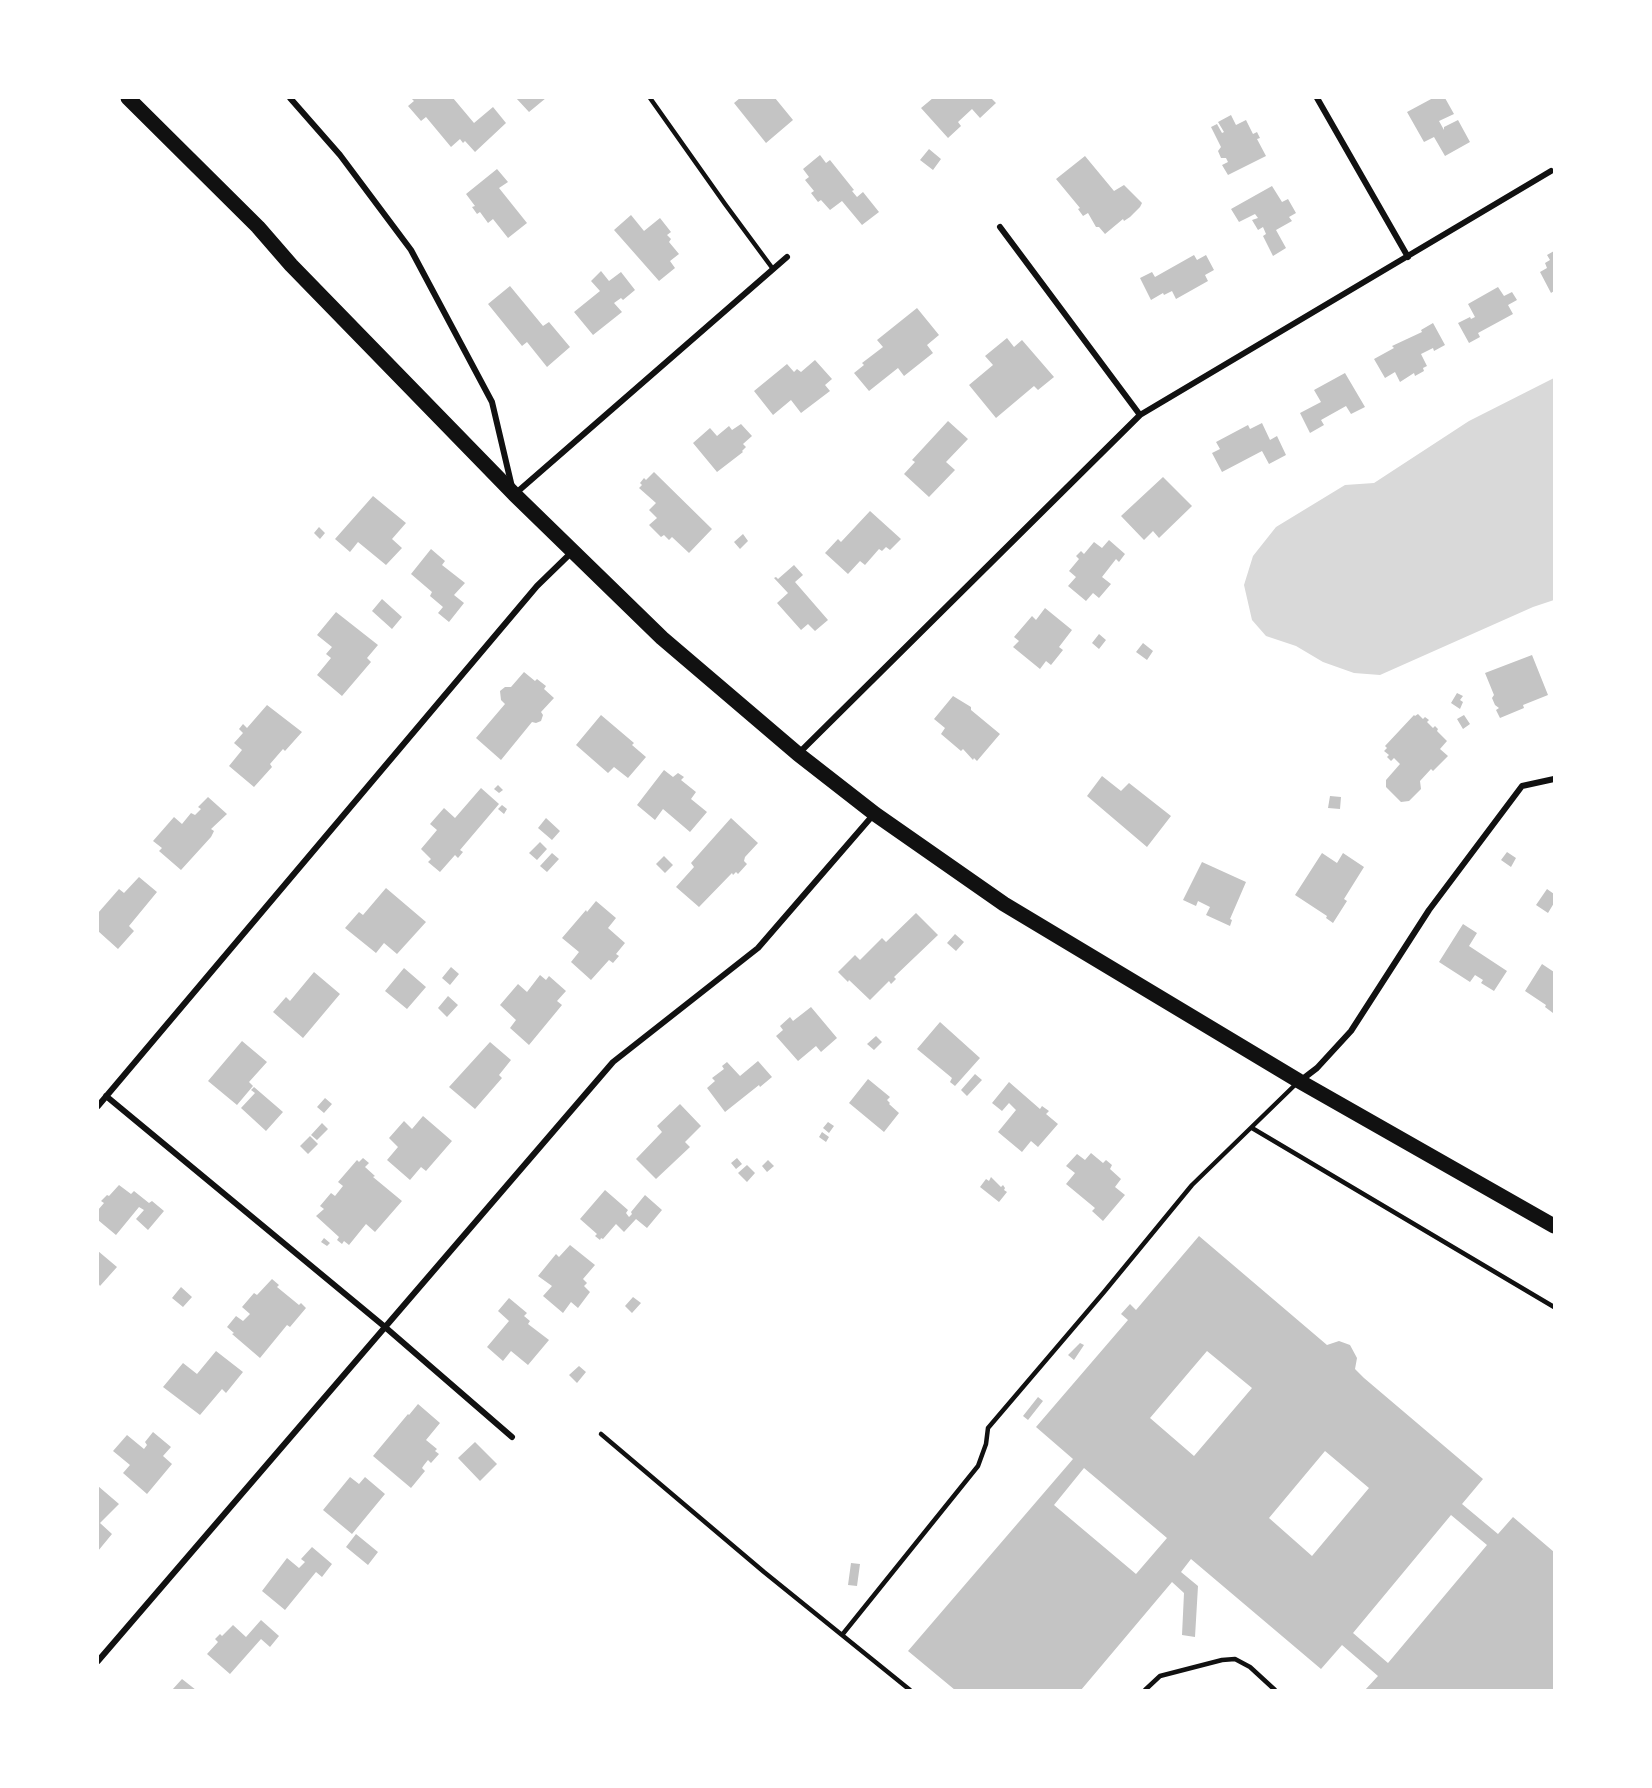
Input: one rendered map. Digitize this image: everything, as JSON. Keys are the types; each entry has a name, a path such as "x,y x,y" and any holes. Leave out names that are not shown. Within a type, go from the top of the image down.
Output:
{"main road":[{"path":"128,98 258,227 291,265 514,494 662,638 798,754 875,814 1004,904 1299,1081 1554,1226"}],"street":[{"path":"290,98 340,155 411,250 492,402 514,494 787,257"},
{"path":"1317,98 1408,257"},
{"path":"798,754 1140,415 1551,171"},
{"path":"1000,227 1140,415"},
{"path":"98,1106 537,586 573,550"},
{"path":"1299,1081 1317,1068 1351,1031 1429,910 1522,786 1554,780"},
{"path":"98,1661 613,1062 759,948 875,814"},
{"path":"106,1096 385,1327 512,1437"}],"lane":[{"path":"650,98 773,269"},
{"path":"842,1635 978,1466 986,1444 988,1428 1104,1292 1191,1185 1299,1081"},
{"path":"1252,1128 1554,1307"},
{"path":"601,1434 764,1572 910,1690"},
{"path":"1145,1690 1160,1676 1222,1660 1235,1659 1250,1667 1275,1690"}],"shaded area":[{"path":"1554,378 1554,600 1533,607 1380,675 1354,673 1323,662 1296,646 1266,636 1252,620 1244,585 1253,556 1276,527 1345,485 1374,483 1469,421"}],"building":[{"path":"411,98 453,98 474,123 493,107 506,123 475,152 460,139 451,147 426,117 421,121 408,106 414,101"},
{"path":"516,98 546,98 529,112"},
{"path":"740,98 775,98 793,120 766,143 734,103"},
{"path":"933,98 991,98 996,103 980,118 972,109 958,122 961,126 948,138 921,108"},
{"path":"1433,98 1445,98 1454,114 1439,121 1444,130 1444,127 1458,120 1470,142 1445,156 1434,137 1424,142 1407,112"},
{"path":"1231,115 1236,125 1246,120 1253,134 1257,132 1260,138 1257,139 1266,156 1228,175 1222,165 1228,162 1226,158 1221,158 1218,151 1221,147 1211,127 1217,124 1222,133 1224,132 1218,122"},
{"path":"929,149 941,159 933,170 920,160"},
{"path":"820,155 826,163 830,160 857,197 863,192 879,212 862,225 842,201 830,210 821,200 818,202 811,193 814,191 805,180 809,177 803,169"},
{"path":"1085,156 1114,191 1124,185 1142,203 1130,217 1124,221 1123,219 1105,234 1099,227 1096,227 1088,213 1083,216 1078,209 1080,208 1056,179"},
{"path":"497,169 508,182 499,188 527,223 508,238 493,219 488,223 480,212 477,214 472,207 475,206 466,194"},
{"path":"1272,186 1282,202 1288,199 1296,213 1289,217 1292,221 1276,230 1286,248 1273,256 1263,236 1266,234 1263,227 1258,230 1252,220 1258,218 1255,214 1239,222 1231,209"},
{"path":"631,215 644,231 660,218 671,232 667,235 671,239 669,242 679,254 670,261 675,268 659,281 614,230"},
{"path":"1554,251 1554,291 1551,293 1540,272 1547,268 1545,263 1550,260 1547,255"},
{"path":"1194,255 1197,260 1206,255 1214,270 1205,275 1208,281 1176,299 1172,291 1151,300 1140,278 1152,272 1155,277"},
{"path":"601,271 609,281 621,272 635,290 623,300 621,298 614,303 622,312 593,335 574,312 600,291 591,281"},
{"path":"510,286 543,326 549,322 570,347 547,367 527,342 522,346 488,304"},
{"path":"1498,287 1504,296 1512,292 1517,300 1508,305 1513,314 1478,333 1480,337 1469,343 1458,323 1475,317 1468,304"},
{"path":"917,308 939,335 927,345 933,353 904,376 898,368 869,391 854,373 864,365 862,363 883,347 877,340"},
{"path":"1433,323 1445,345 1421,354 1427,366 1423,368 1424,371 1415,376 1414,373 1400,382 1395,372 1385,378 1374,359 1394,348 1392,346 1422,332 1421,330"},
{"path":"1007,338 1014,347 1022,340 1054,377 1038,390 1034,386 996,418 969,385 993,365 985,356"},
{"path":"815,360 832,379 825,385 830,391 801,413 791,400 773,415 754,391 787,364 794,372 797,369 801,372"},
{"path":"1345,373 1365,407 1351,414 1346,406 1321,420 1324,425 1310,433 1300,413 1321,402 1314,390"},
{"path":"948,421 968,439 946,462 955,470 929,497 904,474 915,462 912,460"},
{"path":"1262,423 1270,440 1277,436 1286,455 1269,464 1262,451 1222,472 1212,453 1220,449 1216,442 1248,425 1250,429"},
{"path":"741,424 752,436 743,444 746,447 743,452 717,472 693,443 710,428 717,436 729,426 732,430"},
{"path":"654,472 712,529 689,553 672,537 669,540 664,535 661,537 649,525 657,518 649,510 656,503 639,488 644,478 646,480"},
{"path":"1163,477 1192,506 1159,538 1153,531 1144,540 1121,516"},
{"path":"373,496 406,523 392,539 402,548 386,565 358,542 350,552 335,539"},
{"path":"870,511 901,539 890,550 886,547 882,551 879,549 865,565 860,561 848,574 825,553 838,539 841,542"},
{"path":"319,527 325,533 320,539 314,533"},
{"path":"743,534 748,541 740,549 734,542"},
{"path":"1109,540 1125,554 1119,562 1116,559 1102,577 1111,584 1099,598 1093,593 1086,601 1068,586 1076,577 1069,571 1079,559 1076,556 1081,551 1084,554 1094,542 1102,548"},
{"path":"431,549 445,561 442,565 465,583 454,595 464,603 449,622 438,613 443,607 430,596 432,592 411,574"},
{"path":"794,565 803,575 795,582 828,620 815,631 808,624 801,630 777,603 788,593 774,578 778,579"},
{"path":"382,599 402,617 392,629 372,611"},
{"path":"1045,608 1072,630 1059,647 1063,650 1051,665 1046,661 1040,669 1013,647 1019,641 1014,637 1032,616 1036,620"},
{"path":"336,612 378,645 367,658 371,662 342,696 317,675 331,658 326,654 332,647 317,635"},
{"path":"1099,634 1106,640 1099,649 1092,643"},
{"path":"1143,643 1153,651 1147,660 1136,652"},
{"path":"1532,655 1548,695 1500,718 1496,710 1499,708 1492,698 1494,695 1485,673"},
{"path":"524,672 546,686 544,689 554,698 541,712 543,715 541,721 532,722 501,760 476,738 505,704 501,700 500,691 505,687 511,687"},
{"path":"1457,693 1463,696 1460,700 1463,702 1460,709 1451,703"},
{"path":"953,696 971,707 971,710 1000,734 977,761 941,734 945,728 934,719"},
{"path":"267,705 302,732 285,751 283,749 270,764 272,767 254,787 229,766 242,750 234,743 243,733 239,729 243,724 247,728"},
{"path":"1418,714 1423,719 1425,717 1429,720 1427,722 1433,728 1435,726 1447,741 1440,749 1448,756 1420,781 1421,789 1409,801 1401,802 1386,787 1386,780 1400,764 1394,758 1391,761 1387,757 1389,755 1384,751 1387,748 1385,746 1414,715"},
{"path":"601,715 634,743 632,745 646,757 628,778 614,767 608,773 576,745"},
{"path":"1464,715 1470,724 1463,729 1457,719"},
{"path":"664,770 673,777 678,773 684,777 681,780 696,792 691,799 707,812 690,832 663,809 655,820 637,805"},
{"path":"1102,776 1121,791 1129,783 1171,816 1147,847 1087,796"},
{"path":"498,785 503,790 499,793 494,789"},
{"path":"481,788 499,804 460,850 463,852 458,858 455,855 440,872 428,862 431,859 421,849 437,830 430,824 444,808 455,818"},
{"path":"1330,796 1341,797 1340,809 1328,808"},
{"path":"208,797 227,814 211,829 214,831 211,837 181,870 159,851 162,848 153,841 174,817 182,824 191,813 195,815 201,809 198,807"},
{"path":"502,805 507,809 504,814 498,809"},
{"path":"546,818 560,831 552,840 538,828"},
{"path":"731,818 758,843 745,857 744,861 747,864 738,874 736,872 733,875 732,873 699,907 676,887 694,867 691,863"},
{"path":"540,842 547,849 537,860 529,853"},
{"path":"1507,852 1516,858 1511,867 1501,860"},
{"path":"552,853 559,859 547,872 540,866"},
{"path":"1322,853 1337,863 1343,853 1364,867 1344,899 1347,901 1333,923 1326,918 1327,916 1295,895"},
{"path":"664,856 673,865 665,873 656,864"},
{"path":"1202,862 1246,882 1230,919 1232,920 1230,926 1206,915 1210,907 1198,901 1196,906 1183,900"},
{"path":"139,877 157,892 129,926 134,931 118,949 98,931 98,913 119,889 124,893"},
{"path":"386,888 426,922 397,954 384,943 376,953 345,928 359,912 363,915"},
{"path":"1547,889 1554,894 1554,903 1548,913 1536,905"},
{"path":"596,901 616,918 608,928 625,943 616,954 619,956 613,963 609,960 591,980 571,962 579,952 562,938"},
{"path":"916,913 938,935 894,977 896,979 891,984 889,981 870,1000 838,972 855,955 860,960 882,938 886,942"},
{"path":"1463,924 1477,933 1469,946 1507,971 1494,991 1481,983 1483,980 1475,975 1470,982 1439,962"},
{"path":"955,934 964,942 956,951 947,943"},
{"path":"1542,964 1554,972 1553,1013 1545,1007 1546,1005 1525,991"},
{"path":"451,967 459,974 450,985 442,978"},
{"path":"404,968 426,987 407,1009 385,991"},
{"path":"314,972 340,994 303,1038 273,1012 286,997 290,1001"},
{"path":"540,975 546,980 549,976 566,991 557,1001 562,1005 529,1045 510,1028 516,1020 500,1005 518,984 527,992"},
{"path":"448,996 458,1005 447,1017 438,1008"},
{"path":"811,1007 837,1038 821,1052 816,1046 798,1061 776,1036 783,1030 780,1026 790,1017 793,1021"},
{"path":"940,1022 980,1058 955,1086 950,1082 952,1078 917,1049"},
{"path":"876,1036 882,1042 874,1050 867,1044"},
{"path":"242,1041 267,1062 249,1082 253,1086 237,1105 208,1081"},
{"path":"490,1042 511,1060 499,1075 502,1078 475,1109 449,1087"},
{"path":"758,1061 772,1077 725,1112 707,1088 715,1081 712,1078 724,1069 722,1066 727,1062 740,1076"},
{"path":"975,1074 982,1080 967,1096 961,1090"},
{"path":"868,1079 890,1097 887,1100 889,1104 899,1113 884,1132 849,1103"},
{"path":"1009,1082 1040,1109 1042,1106 1049,1111 1046,1114 1058,1124 1038,1147 1031,1141 1022,1152 998,1132 1016,1110 1009,1103 1002,1111 992,1103"},
{"path":"254,1087 283,1112 266,1131 241,1108 255,1093 251,1090"},
{"path":"325,1098 332,1104 324,1113 317,1107"},
{"path":"680,1104 701,1126 685,1142 690,1147 656,1179 636,1159 662,1132 657,1126"},
{"path":"423,1116 452,1141 426,1171 421,1167 410,1180 387,1160 398,1147 389,1138 404,1121 412,1129"},
{"path":"828,1122 834,1126 829,1133 823,1128"},
{"path":"322,1123 328,1129 317,1140 311,1135"},
{"path":"822,1132 829,1137 826,1142 819,1137"},
{"path":"310,1136 318,1144 308,1154 300,1146"},
{"path":"1091,1153 1103,1163 1106,1160 1112,1165 1110,1169 1121,1179 1115,1187 1125,1195 1103,1221 1092,1211 1095,1208 1066,1184 1075,1173 1066,1166 1077,1154 1085,1160"},
{"path":"363,1158 369,1163 365,1167 375,1176 373,1177 402,1201 375,1232 366,1224 349,1245 344,1241 342,1244 337,1240 339,1237 316,1216 324,1209 320,1206 331,1193 335,1196 343,1186 338,1182 357,1160 359,1162"},
{"path":"737,1158 742,1164 736,1169 731,1163"},
{"path":"768,1160 774,1166 767,1172 762,1166"},
{"path":"747,1165 755,1173 747,1182 738,1173"},
{"path":"991,1177 1001,1187 1003,1185 1007,1192 999,1202 980,1187 986,1179 989,1181"},
{"path":"119,1185 131,1194 134,1191 149,1203 152,1201 164,1211 148,1230 136,1219 144,1210 139,1207 116,1235 98,1220 98,1210 104,1203 101,1201"},
{"path":"605,1190 628,1210 626,1213 629,1217 645,1195 662,1210 647,1228 636,1219 624,1232 616,1224 600,1240 595,1236 597,1234 580,1219"},
{"path":"1199,1236 1327,1345 1339,1341 1350,1345 1357,1358 1355,1369 1483,1479 1462,1504 1498,1534 1513,1517 1554,1552 1554,1690 1365,1690 1378,1676 1342,1645 1321,1669 1191,1559 1181,1572 1198,1586 1195,1637 1182,1635 1184,1593 1172,1582 1081,1690 955,1690 908,1651 1073,1459 1036,1427 1128,1320 1121,1314 1130,1304 1136,1310","holes":["1207,1351 1252,1388 1194,1456 1150,1418","1325,1451 1369,1488 1312,1556 1269,1518","1084,1468 1167,1538 1136,1574 1054,1505","1451,1515 1487,1545 1388,1663 1353,1633"]},
{"path":"324,1238 330,1243 327,1246 321,1242"},
{"path":"570,1245 595,1265 583,1279 587,1283 584,1286 590,1292 578,1308 571,1302 563,1313 543,1296 552,1286 538,1276 556,1254 559,1257"},
{"path":"98,1251 117,1267 100,1286 98,1283"},
{"path":"272,1279 279,1285 277,1287 306,1308 290,1327 287,1325 260,1358 227,1327 236,1316 243,1321 250,1314 242,1307 254,1293 257,1295"},
{"path":"181,1287 192,1297 183,1307 172,1298"},
{"path":"633,1297 641,1303 632,1313 625,1306"},
{"path":"509,1298 527,1313 524,1316 530,1321 528,1324 549,1340 528,1365 511,1351 503,1361 487,1347 509,1321 498,1311"},
{"path":"1080,1343 1084,1345 1074,1360 1068,1355"},
{"path":"216,1351 243,1372 226,1393 222,1389 200,1415 163,1387 183,1363 197,1374"},
{"path":"579,1366 586,1372 577,1383 569,1375"},
{"path":"1038,1397 1043,1401 1028,1420 1023,1416"},
{"path":"418,1404 440,1423 426,1440 437,1449 435,1451 439,1454 431,1463 428,1460 422,1468 425,1471 411,1488 373,1456"},
{"path":"153,1432 171,1447 163,1456 172,1464 147,1494 123,1473 130,1465 113,1451 127,1435 144,1449 147,1445 145,1442"},
{"path":"475,1442 497,1464 480,1481 458,1458"},
{"path":"350,1477 359,1484 365,1477 385,1494 352,1534 323,1510"},
{"path":"98,1486 119,1504 100,1523 112,1534 98,1551"},
{"path":"356,1534 378,1552 368,1565 346,1547"},
{"path":"312,1547 332,1564 322,1577 316,1572 285,1610 262,1591 287,1558 299,1568 305,1562 301,1559"},
{"path":"851,1563 860,1564 857,1586 848,1585"},
{"path":"261,1620 279,1636 270,1647 261,1639 230,1674 207,1654 218,1642 215,1639 220,1634 222,1636 233,1625 246,1637"},
{"path":"182,1679 196,1690 172,1690"}]}
